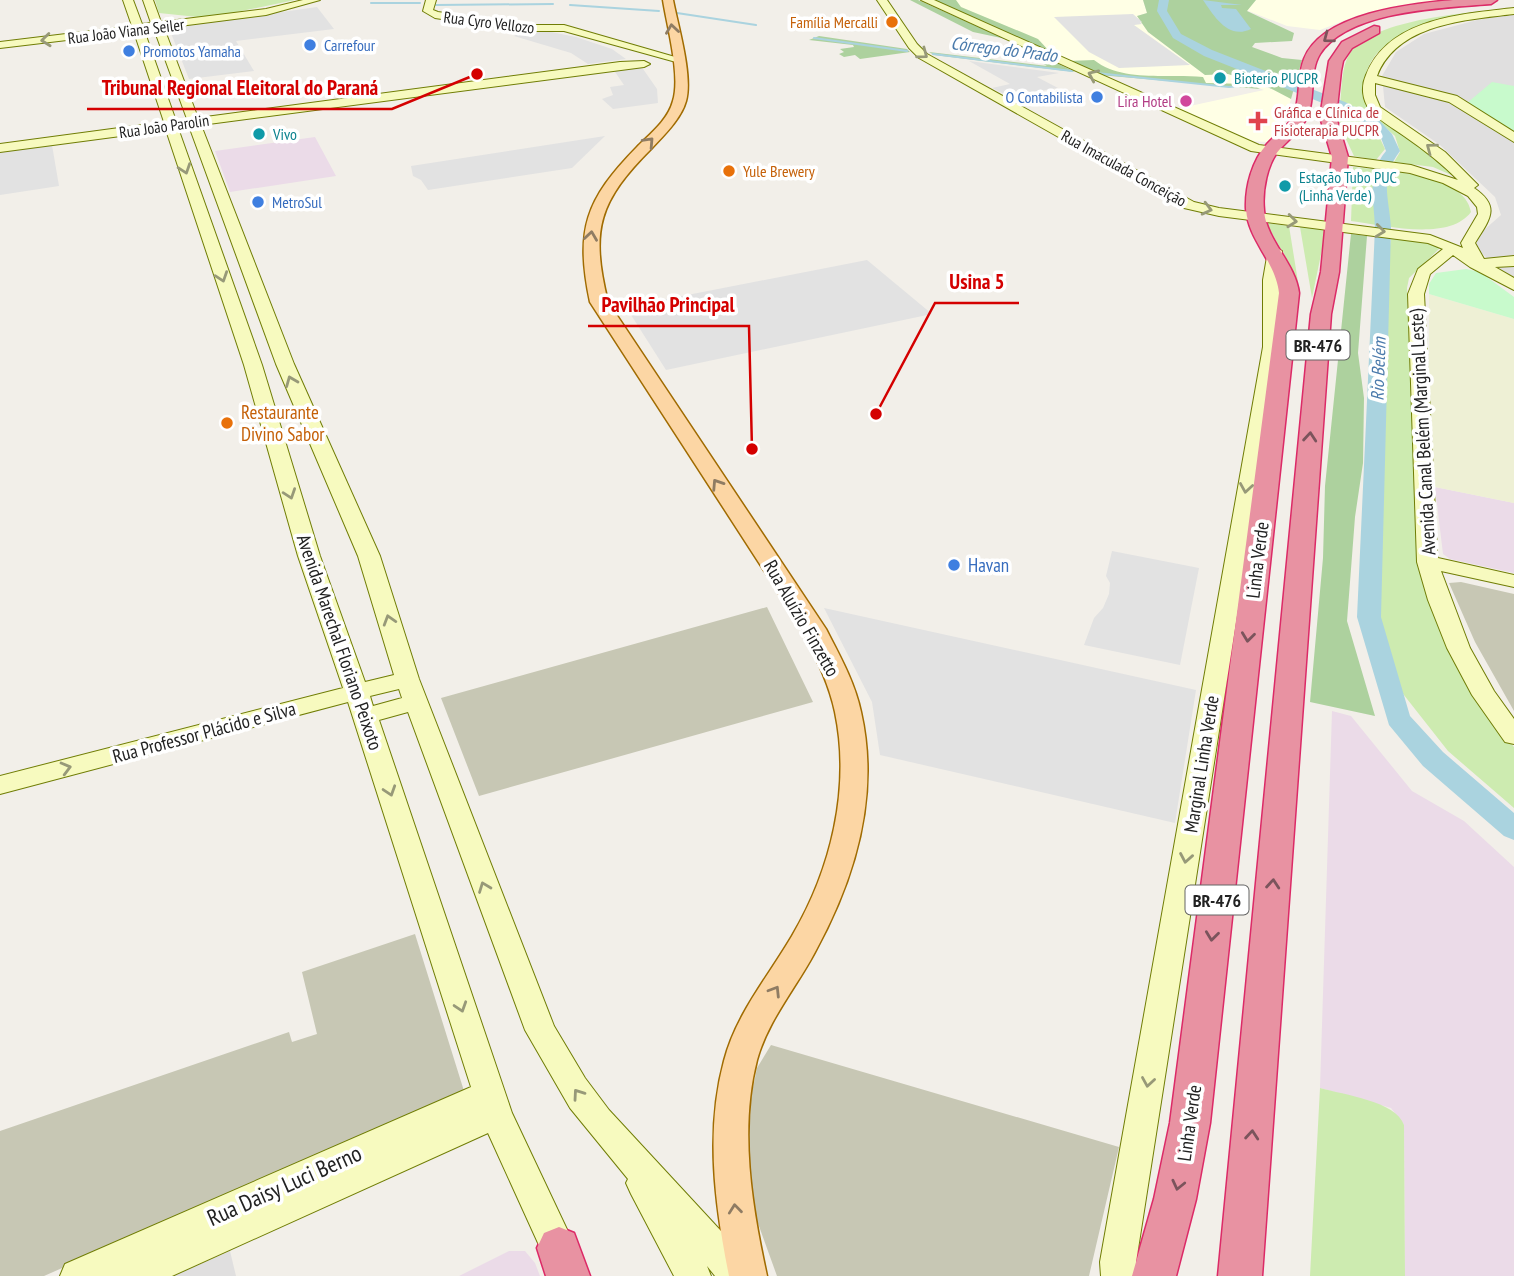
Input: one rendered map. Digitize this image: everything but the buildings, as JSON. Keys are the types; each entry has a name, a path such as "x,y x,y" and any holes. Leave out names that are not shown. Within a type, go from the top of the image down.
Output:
{"highway":[{"path":"1256,217 1260,178 1268,152 1298,120 1310,60 1322,42 1340,30 1379,17 1421,8 1491,0"},
{"name":"BR-476","path":"1240,1276 1320,327 1341,226 1347,161 1328,121 1335,66 1341,52 1351,41 1364,34 1424,16 1514,5"},
{"name":"Linha Verde","path":"1154,1276 1175,1199 1190,1123 1289,293 1286,274 1256,217"}],"main road":[{"path":"668,0 673,58"},
{"name":"Rua João Viana Seiler","path":"0,45 138,30"},
{"name":"Rua Aluízio Finzetto","path":"673,58 681,96 666,124 605,192 593,222 589,244 590,272 599,302 763,551 828,657 848,711 854,779 848,837 830,891 804,944 754,1024 740,1061 733,1114 731,1170 738,1231 748,1276"},
{"name":"Rua Imaculada Conceição","path":"1341,226 1412,235 1455,231 1478,223"},
{"path":"1424,271 1479,264"}],"street":[{"name":"Avenida Marechal Floriano Peixoto","path":"128,0 253,365 286,485 493,1104 566,1267"},
{"path":"148,0 285,365 336,476 369,557 412,690 540,1030 577,1092 621,1147 696,1225 737,1276"},
{"name":"Rua João Viana Seiler","path":"252,14 305,0"},
{"name":"Rua Cyro Vellozo","path":"431,0 428,11 435,15 521,28 564,28 620,45"},
{"name":"Rua Imaculada Conceição","path":"883,0 913,46 923,56 1189,205 1256,217 1341,226"},
{"path":"926,0 1268,152 1404,168 1440,176 1478,197"},
{"path":"1379,17 1421,5 1466,0"},
{"name":"Rua João Viana Seiler","path":"138,30 320,2"},
{"path":"1514,11 1461,19 1401,39 1383,52 1370,78 1370,99 1376,110 1450,163 1468,181 1478,197 1485,211 1468,243 1479,264 1514,261"},
{"path":"620,45 673,58"},
{"path":"620,45 643,62"},
{"name":"Rua João Parolin","path":"0,148 169,121 673,58"},
{"path":"1370,78 1453,99 1514,138"},
{"name":"Rua Imaculada Conceição","path":"1412,235 1453,248 1514,285"},
{"path":"1424,271 1453,248"},
{"name":"Marginal Linha Verde","path":"1119,1276 1118,1262 1271,347 1271,280 1275,251"},
{"name":"Avenida Canal Belém (Marginal Leste)","path":"1424,271 1416,294 1424,537 1428,562 1443,609 1466,659 1492,706 1514,736"},
{"path":"1428,562 1514,581"},
{"name":"Rua Professor Plácido e Silva","path":"0,785 361,704 412,690"},
{"name":"Rua Daisy Luci Berno","path":"78,1276 493,1104"},
{"name":"Rua Daisy Luci Berno","path":"132,1276 493,1104"},
{"path":"621,1147 662,1216 693,1276"}],"shaded area":[{"path":"939,0 1143,0 1147,13 1137,16 1148,32 1205,75 1228,74 1286,94 1291,99 1284,124 1268,142 1249,141 1176,109 1264,90 1248,84 1215,84 1091,72"},
{"path":"1256,0 1453,0 1407,5 1356,16 1320,30 1287,26 1246,10"},
{"name":"Carrefour","path":"317,7 334,29 236,41 254,71 189,79 169,28"},
{"path":"1133,14 1142,22 1134,25 1190,65 1119,68 1089,52 1054,17"},
{"path":"1514,14 1514,278 1500,270 1477,249 1477,242 1484,230 1501,215 1495,197 1440,145 1385,107 1382,76 1396,52 1424,34 1477,20"},
{"path":"523,31 551,32 576,37 612,49 626,59 588,64 571,53 514,36"},
{"path":"969,61 1059,73 1037,77 1058,88 1008,96 992,88 1010,84"},
{"path":"641,66 657,89 658,103 613,109 602,99 613,95 610,87 624,85 613,69"},
{"path":"605,136 572,168 428,190 421,180 413,176 411,166"},
{"path":"315,137 336,176 230,192 215,151"},
{"path":"52,145 59,186 0,195 0,152"},
{"path":"867,260 932,314 666,370 626,307"},
{"path":"1429,294 1514,319 1514,503 1435,487 1429,376"},
{"path":"1435,487 1514,503 1514,573 1450,559 1443,554"},
{"path":"1112,551 1199,568 1180,665 1084,645 1094,618 1103,608 1109,594 1110,583 1106,576"},
{"path":"1461,582 1514,594 1514,711 1475,642 1449,583"},
{"path":"767,607 813,702 479,796 441,698"},
{"path":"824,608 1196,690 1175,823 880,755 872,702"},
{"path":"1332,711 1351,716 1412,791 1464,821 1514,867 1514,1276 1405,1276 1404,1125 1391,1108 1320,1088"},
{"path":"415,934 464,1091 44,1276 0,1276 0,1131 289,1032 292,1042 317,1034 302,972"},
{"path":"771,1045 1119,1147 1089,1276 777,1276 751,1204 747,1170 751,1098 757,1068"},
{"path":"230,1251 236,1276 173,1276"},
{"path":"509,1251 525,1251 535,1263 540,1276 459,1276"}],"green space":[{"path":"155,0 295,0 207,18 159,13"},
{"path":"910,0 918,0 1006,39 973,32"},
{"path":"932,0 956,0 961,7 1038,39 1051,53"},
{"path":"1143,0 1256,0 1247,11 1294,33 1292,41 1255,43 1252,47 1282,58 1302,60 1291,99 1264,85 1228,74 1205,75 1148,32 1137,16 1147,13"},
{"path":"1514,8 1447,22 1404,35 1386,45 1373,59 1366,77 1366,101 1458,178 1433,167 1394,162 1400,152 1395,136 1380,123 1340,105 1343,71 1347,59 1362,41 1402,24"},
{"path":"819,36 907,49 910,52 860,59 855,55 844,57 839,54 844,52 840,49 854,47 853,45 809,40"},
{"path":"1010,44 1018,44 1075,72 934,55 929,52 1047,66"},
{"path":"1094,60 1118,72 1146,76 1203,77 1206,83 1248,84 1260,89 1099,75 1068,61"},
{"path":"1492,82 1514,86 1514,134 1467,103"},
{"path":"1340,110 1375,128 1385,149 1376,160 1354,156 1338,122"},
{"path":"1353,167 1421,176 1439,182 1454,189 1465,199 1471,212 1461,221 1432,229 1397,228 1351,221"},
{"path":"1266,223 1289,226 1299,288 1289,263"},
{"path":"1300,227 1326,230 1312,298"},
{"path":"1351,234 1367,236 1358,353 1364,398 1363,463 1355,517 1347,621 1375,716 1310,702 1323,558 1325,486"},
{"path":"1391,238 1431,243 1440,248 1409,278 1407,288 1417,545 1496,725 1514,747 1514,808 1448,751 1400,690 1376,618 1385,284"},
{"path":"1466,269 1480,272 1514,297 1514,319 1429,294 1429,284 1436,273"},
{"path":"1320,1088 1380,1105 1391,1110 1404,1125 1405,1276 1310,1276"}],"water":[{"path":"1203,0 1242,5 1221,5 1222,8 1236,9 1251,29 1235,31 1222,25"}],"waterway":[{"name":"Rio Belém","path":"1164,0 1162,11 1177,36 1208,53 1340,105 1373,122 1387,137 1393,151 1385,160 1379,179 1383,228 1369,617 1398,719 1433,759 1514,829"},
{"name":"Córrego do Prado","path":"371,3 420,3"},
{"name":"Córrego do Prado","path":"436,5 553,4"},
{"name":"Córrego do Prado","path":"570,5 659,11"},
{"name":"Córrego do Prado","path":"677,13 756,25"},
{"name":"Córrego do Prado","path":"814,38 907,51"},
{"name":"Córrego do Prado","path":"933,54 1072,71"},
{"name":"Córrego do Prado","path":"1096,73 1229,87 1282,82"}],"place":[{"name":"Família Mercalli","path":"892,22"},
{"name":"Carrefour","path":"310,45"},
{"name":"Promotos Yamaha","path":"129,51"},
{"name":"Tribunal Regional Eleitoral do Paraná","path":"477,74"},
{"name":"Bioterio PUCPR","path":"1220,78"},
{"name":"O Contabilista","path":"1097,97"},
{"name":"Lira Hotel","path":"1186,101"},
{"name":"Gráfica e Clínica de Fisioterapia PUCPR","path":"1258,121"},
{"name":"Vivo","path":"259,134"},
{"name":"Yule Brewery","path":"729,171"},
{"name":"Estação Tubo PUC (Linha Verde)","path":"1285,186"},
{"name":"MetroSul","path":"258,202"},
{"name":"Usina 5","path":"876,414"},
{"name":"Restaurante Divino Sabor","path":"227,423"},
{"name":"Pavilhão Principal","path":"752,449"},
{"name":"Havan","path":"954,565"}]}
